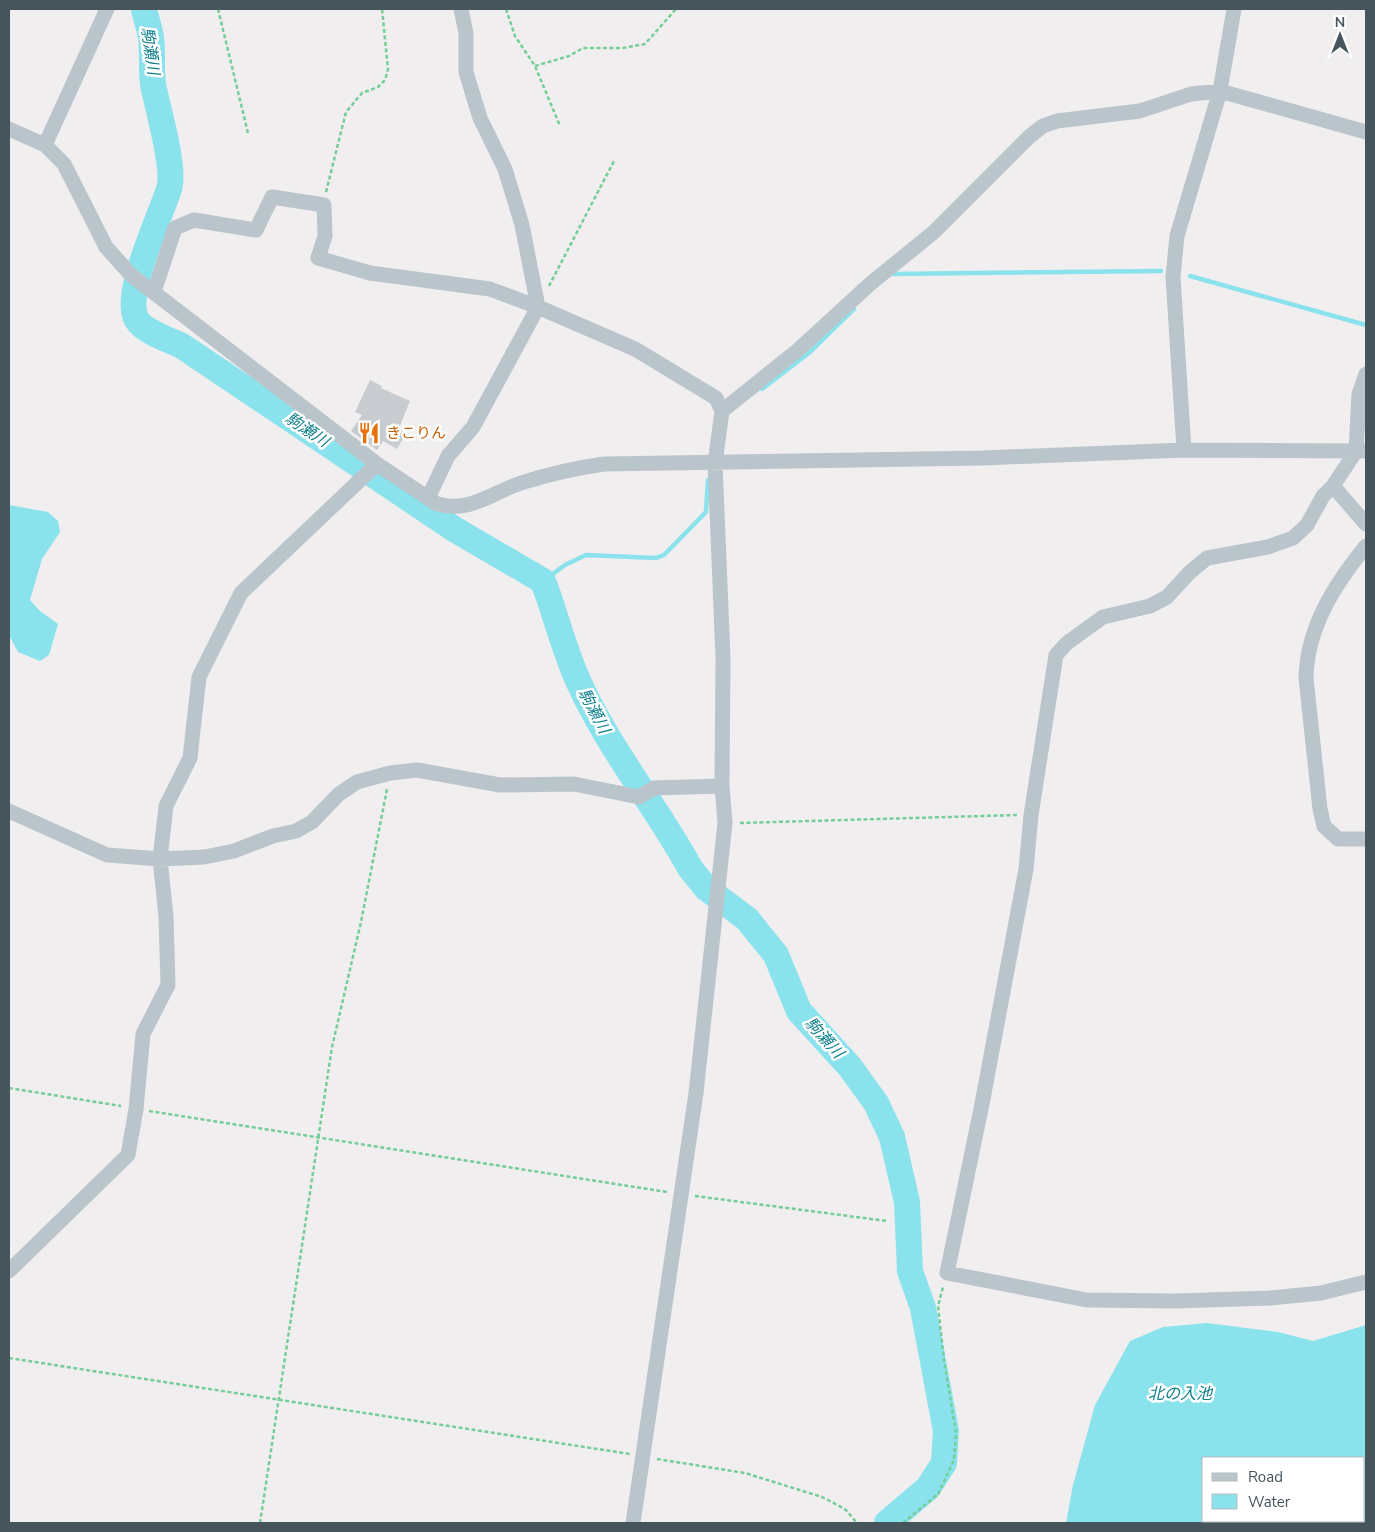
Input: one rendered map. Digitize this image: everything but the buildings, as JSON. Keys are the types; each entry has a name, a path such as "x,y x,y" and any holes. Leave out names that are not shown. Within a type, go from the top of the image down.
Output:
{"street":[{"path":"45,145 107,9"},
{"path":"428,498 448,456 473,427 538,307 522,225 505,169 480,118 466,72 466,33 461,9"},
{"path":"1184,450 1173,277 1177,236 1220,91 1234,9"},
{"path":"722,411 798,350 870,284 934,232 1030,136 1043,126 1057,121 1140,111 1191,94 1220,91 1366,132"},
{"path":"9,129 45,145 68,171 106,247 131,275 377,464 437,504 449,507 466,507 519,484 560,470 604,464 983,458 1184,450 1361,451"},
{"path":"151,290 175,228 194,220 256,230 272,197 324,205 325,236 318,258 370,273 490,289 538,307 635,349 716,398 722,411 715,463 723,658 722,786 725,823 696,1093 633,1523"},
{"path":"1366,374 1360,387 1361,451 1323,496 1307,524 1294,538 1268,547 1207,558 1167,597 1150,606 1103,617 1067,643 1056,655 1031,815 1024,879 982,1104 947,1273 1087,1300 1175,1301 1270,1298 1321,1293 1366,1282"},
{"path":"9,1271 128,1155 136,1109 143,1034 168,985 166,916 160,859 166,806 190,758 199,677 241,593 377,464"},
{"path":"1333,486 1366,524"},
{"path":"1364,839 1338,839 1324,826 1318,791 1306,678 1306,657 1313,632 1332,592 1366,546"},
{"path":"9,811 108,856 160,859 212,856 234,851 273,836 296,832 312,822 340,794 357,782 390,773 417,770 500,785 574,784 646,793 722,786"}],"path":[{"path":"218,9 248,133"},
{"path":"324,205 346,112 362,93 378,87 384,80 388,69 382,9"},
{"path":"506,9 515,36 535,66 560,126"},
{"path":"535,66 569,56 583,48 623,48 645,44 676,9"},
{"path":"538,307 614,161"},
{"path":"260,1523 320,1137 332,1047 360,922 390,773"},
{"path":"725,823 1031,815"},
{"path":"9,1088 681,1195 887,1222"},
{"path":"903,1523 938,1494 954,1460 956,1432 944,1360 938,1306 947,1273"},
{"path":"9,1358 279,1398 746,1473 822,1497 845,1509 857,1523"}],"water":[{"path":"9,505 48,512 58,521 60,532 42,559 30,600 40,611 58,624 49,655 40,661 18,652 9,635"},
{"name":"北の入池","path":"1207,1323 1278,1332 1313,1341 1366,1325 1366,1523 1066,1523 1073,1485 1095,1405 1130,1341 1163,1327"}],"waterway":[{"name":"駒瀬川","path":"144,9 150,31 153,84 168,153 170,179 169,189 145,252 135,288 135,316 138,321 148,330 182,346 454,529 543,581 569,659 592,709 690,868 706,888 747,919 776,955 799,1011 850,1067 876,1103 892,1137 907,1202 910,1271 923,1308 946,1431 944,1463 928,1488 887,1523"},
{"path":"890,274 1161,271"},
{"path":"1190,276 1366,325"},
{"path":"762,389 810,352 854,309"},
{"path":"543,581 565,565 586,555 656,558 664,555 706,512 708,480"}],"place":[{"name":"きこりん","path":"369,433"}]}
